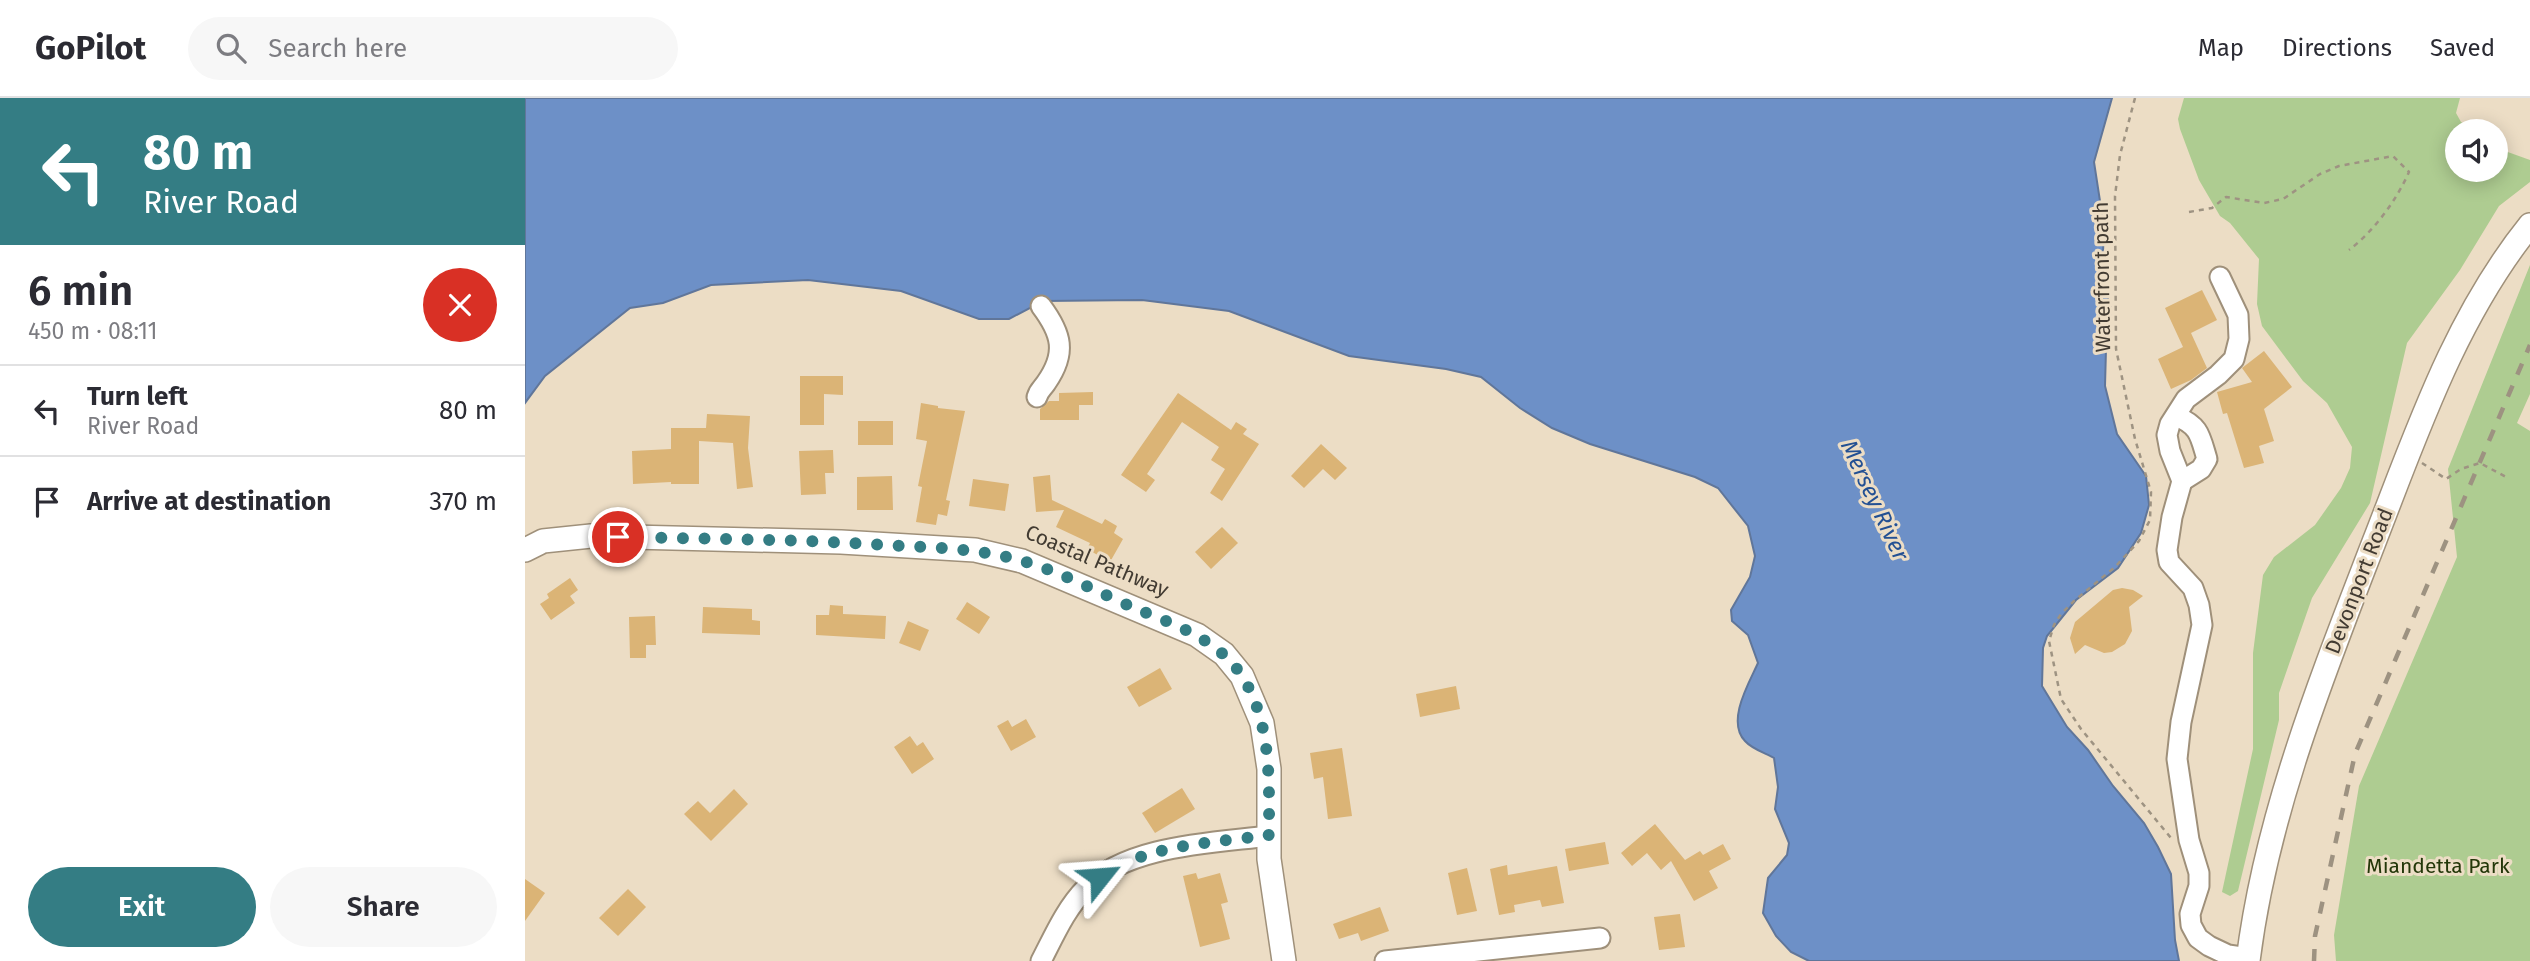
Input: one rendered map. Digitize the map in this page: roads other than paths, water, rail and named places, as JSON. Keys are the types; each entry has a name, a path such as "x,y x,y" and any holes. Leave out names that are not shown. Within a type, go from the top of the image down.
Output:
{"main road":[{"name":"Devonport Road","path":"2248,959 2269,850 2299,743 2408,454 2448,356 2504,259 2530,225"},
{"path":"525,550 543,541 591,536 854,543 975,550 1022,561 1197,635 1224,654 1242,676 1262,723 1269,769 1269,859 1284,961"}],"street":[{"path":"2220,277 2238,315 2239,339 2234,359 2186,399 2170,424 2167,435 2170,451 2182,481 2172,517 2167,550 2169,562 2193,588 2202,625 2181,722 2177,759 2189,840 2199,873 2199,886 2190,914 2191,925 2198,937 2209,946 2228,955 2248,959"},
{"path":"1037,397 1061,348 1054,323 1041,306"},
{"path":"2176,416 2190,422 2198,431 2207,459 2201,469 2182,481"},
{"path":"1041,961 1066,914 1087,887 1112,868 1145,855 1269,835"},
{"path":"1385,961 1600,938"}],"water":[{"name":"Mersey River","path":"525,98 2112,98 2094,162 2104,227 2102,278 2111,309 2105,386 2117,434 2146,476 2149,505 2141,533 2118,568 2076,600 2047,636 2043,648 2042,686 2067,727 2144,823 2158,847 2171,874 2179,961 1809,961 1791,952 1776,936 1763,913 1768,878 1787,855 1789,843 1775,809 1778,787 1774,758 1748,744 1740,733 1738,723 1741,702 1758,663 1748,635 1732,621 1731,610 1750,577 1755,556 1748,526 1718,488 1695,477 1590,444 1552,428 1520,408 1481,377 1446,369 1349,356 1229,311 1142,300 1043,301 1009,319 979,319 901,291 808,280 711,285 663,303 630,308 545,376 525,403"}],"railway":[{"path":"2314,961 2315,936 2355,754 2530,345"}],"park label":[{"name":"Miandetta Park","path":"2438,866"}]}
